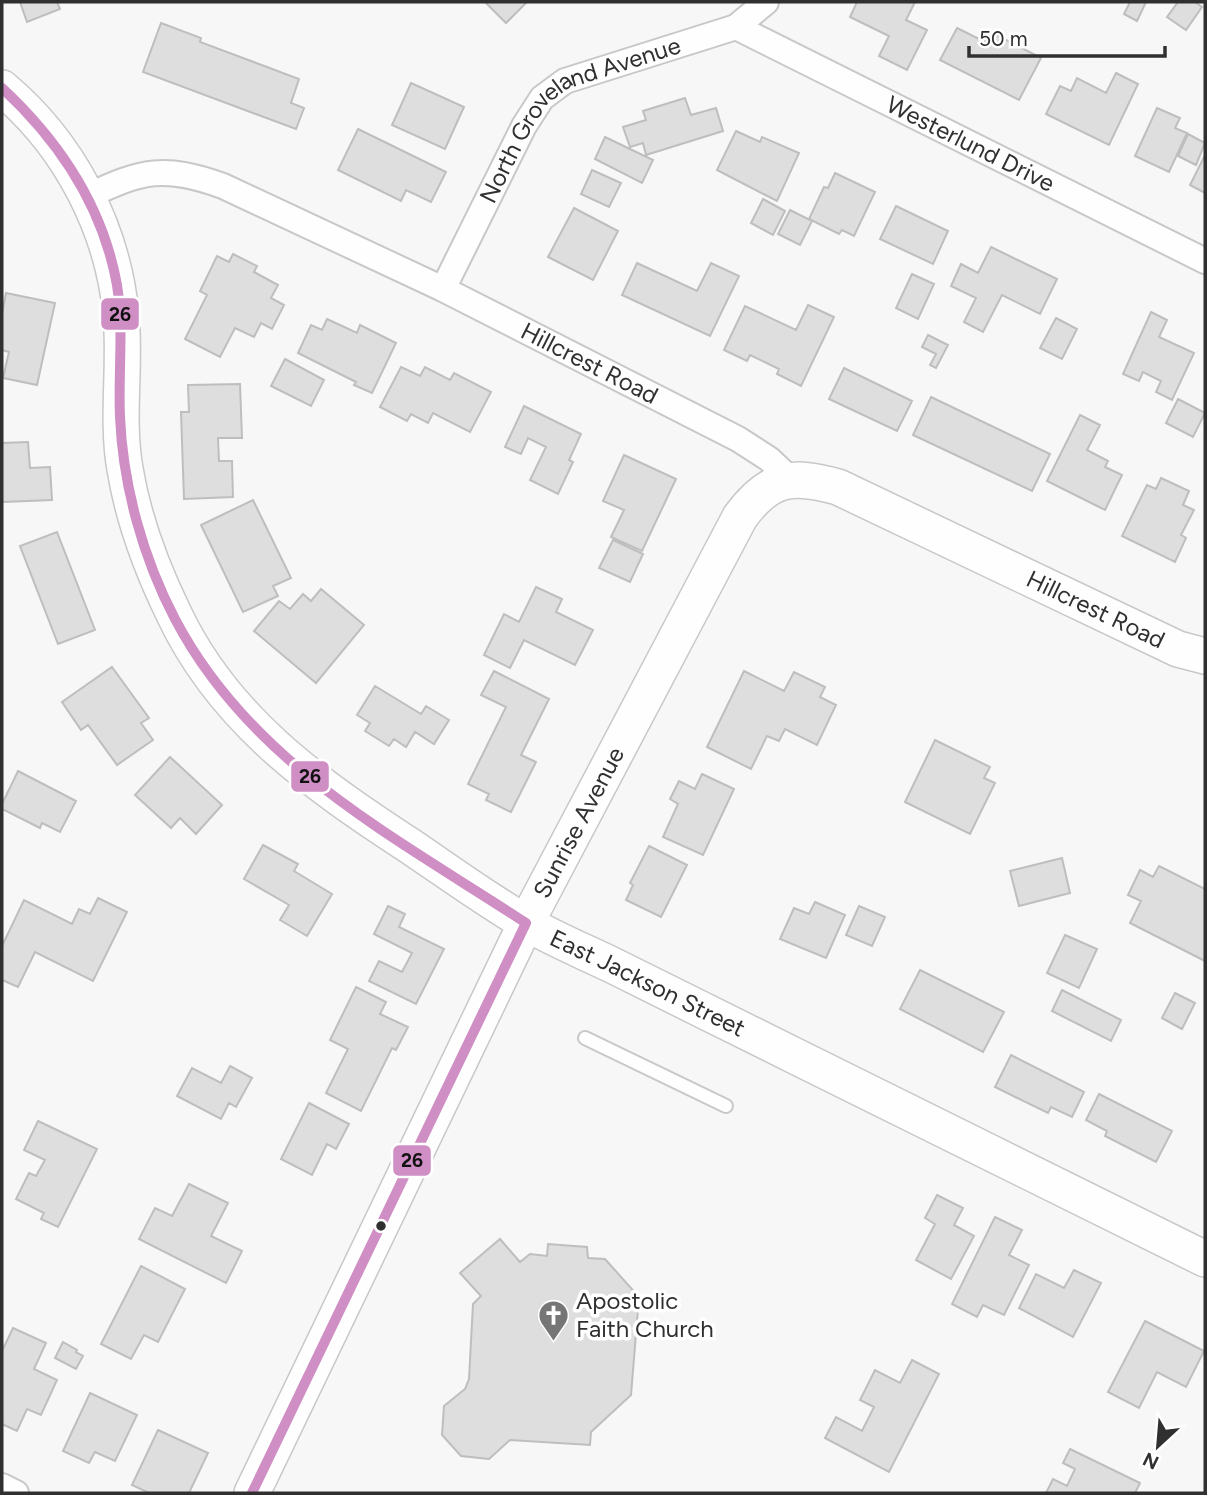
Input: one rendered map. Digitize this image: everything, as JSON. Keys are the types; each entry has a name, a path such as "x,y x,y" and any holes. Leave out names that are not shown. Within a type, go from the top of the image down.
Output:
{"street":[{"name":"North Groveland Avenue","path":"443,289 524,126 542,98 565,81 736,27 766,2"},
{"name":"Westerlund Drive","path":"736,27 1205,261"},
{"path":"2,88 43,129 88,196"},
{"name":"Hillcrest Road","path":"88,196 125,178 155,172 192,175 223,186 443,289 738,439 769,459 790,479 819,482 856,495 1196,656"},
{"name":"East Jackson Street","path":"88,196 112,256 121,316 120,428 125,470 141,532 175,618 202,664 233,706 267,742 359,813 526,923 1205,1259"},
{"name":"Sunrise Avenue","path":"252,1493 526,923 740,517 761,493 772,485 790,479"},
{"path":"2,1486 16,1493"}],"lane":[{"path":"585,1038 726,1106"}],"building":[{"path":"20,2 57,2 60,9 27,22"},
{"path":"485,2 527,2 506,23"},
{"path":"857,2 915,2 906,20 927,30 907,70 879,56 889,36 850,17"},
{"path":"1130,2 1146,2 1137,21 1124,14"},
{"path":"1178,2 1195,2 1202,7 1186,30 1167,17"},
{"path":"161,23 201,38 200,42 299,79 291,103 304,108 296,129 143,72"},
{"path":"957,28 985,42 991,32 1041,58 1019,100 940,60"},
{"path":"1116,73 1138,84 1109,145 1046,114 1060,86 1071,91 1077,78 1106,93"},
{"path":"411,83 464,107 445,149 392,125"},
{"path":"685,98 691,115 716,108 723,131 646,155 643,143 630,147 623,127 646,120 643,111"},
{"path":"1157,108 1180,118 1175,128 1187,133 1169,172 1135,156"},
{"path":"358,129 446,172 431,202 406,190 401,201 338,170"},
{"path":"736,131 760,142 762,137 799,153 777,201 717,170"},
{"path":"1188,134 1205,143 1196,165 1178,156"},
{"path":"605,137 653,160 642,183 595,159"},
{"path":"1205,155 1205,193 1190,185"},
{"path":"592,170 621,183 609,207 581,194"},
{"path":"835,173 875,192 854,236 842,230 839,234 809,219 824,187 828,188"},
{"path":"763,199 785,211 773,235 751,223"},
{"path":"896,206 948,231 933,264 880,239"},
{"path":"574,208 618,231 593,280 548,257"},
{"path":"790,210 812,221 800,245 778,234"},
{"path":"991,247 1057,279 1040,314 1002,295 983,332 964,322 976,298 951,286 961,264 978,273"},
{"path":"233,254 257,266 254,272 278,285 271,298 284,305 272,329 261,323 254,337 235,328 220,357 185,339 207,295 200,291 217,256 229,262"},
{"path":"637,263 697,291 711,263 739,276 710,336 622,295"},
{"path":"912,274 934,284 918,319 896,308"},
{"path":"6,293 55,303 37,385 3,378 9,352 2,350 2,314"},
{"path":"808,305 834,317 801,386 777,374 779,369 750,355 747,361 724,350 745,306 796,330"},
{"path":"1151,312 1167,320 1159,337 1194,353 1172,400 1156,392 1161,381 1143,372 1139,381 1123,374"},
{"path":"1056,318 1077,329 1062,359 1040,348"},
{"path":"327,319 357,333 360,325 396,343 372,393 298,353 311,325 322,330"},
{"path":"928,335 948,345 936,368 930,365 936,354 922,347"},
{"path":"285,359 324,380 311,406 271,386"},
{"path":"401,367 420,376 425,367 450,380 454,373 491,392 470,432 433,413 428,423 411,414 407,421 380,407"},
{"path":"844,368 912,401 897,431 829,399"},
{"path":"240,384 242,438 218,438 219,461 232,461 233,497 184,499 181,412 189,412 188,385"},
{"path":"931,397 1050,454 1032,491 913,435"},
{"path":"1178,399 1205,413 1193,437 1166,423"},
{"path":"524,406 581,434 569,460 573,462 558,494 530,480 546,447 528,438 521,454 505,447"},
{"path":"1080,415 1100,425 1087,450 1108,461 1105,467 1122,475 1105,510 1047,481"},
{"path":"28,442 30,468 50,467 52,500 2,502 2,443"},
{"path":"624,455 676,479 642,551 611,537 624,510 603,501"},
{"path":"1161,478 1189,491 1183,505 1194,510 1181,535 1186,538 1175,562 1122,536 1147,485 1156,489"},
{"path":"253,500 291,578 273,586 278,596 243,612 201,525"},
{"path":"57,532 95,630 58,644 20,546"},
{"path":"613,540 643,554 630,582 599,568"},
{"path":"536,587 562,599 556,612 593,630 575,665 524,640 510,668 484,655 504,614 519,622"},
{"path":"321,589 364,625 316,683 254,631 279,601 290,609 303,594 311,601"},
{"path":"112,667 149,718 141,723 153,740 117,765 88,725 81,730 62,702"},
{"path":"494,671 549,699 521,755 536,762 511,812 486,800 489,794 468,784 506,707 481,695"},
{"path":"744,671 784,691 794,672 825,687 820,697 836,705 817,745 785,729 779,741 767,736 751,769 707,747"},
{"path":"375,686 421,714 426,706 449,720 434,744 415,732 406,747 394,739 389,746 365,731 370,723 357,715"},
{"path":"935,740 990,767 984,778 995,783 970,834 905,802"},
{"path":"170,757 222,805 196,834 180,818 171,828 135,795"},
{"path":"18,771 76,801 60,832 42,823 40,828 2,809"},
{"path":"702,774 734,789 703,855 663,837 678,804 670,799 679,781 695,789"},
{"path":"263,845 298,864 294,871 332,894 307,936 280,920 289,905 244,879"},
{"path":"649,846 687,865 661,917 626,900 633,885 630,883"},
{"path":"1062,858 1070,893 1019,906 1010,871"},
{"path":"1159,866 1205,889 1205,961 1130,923 1141,901 1128,895 1140,870 1153,877"},
{"path":"98,898 127,912 93,981 35,952 18,987 2,980 2,946 24,900 72,924 79,909 90,914"},
{"path":"815,902 845,915 826,958 780,939 794,908 809,914"},
{"path":"388,906 405,914 399,927 444,949 416,1004 369,981 379,961 402,972 412,953 374,934"},
{"path":"859,906 885,917 872,946 846,935"},
{"path":"1065,935 1097,949 1079,988 1047,973"},
{"path":"920,970 1004,1012 983,1052 900,1009"},
{"path":"356,987 386,1002 380,1014 408,1027 396,1050 392,1048 361,1111 326,1093 348,1049 330,1040"},
{"path":"1062,990 1121,1020 1111,1041 1052,1011"},
{"path":"1175,993 1195,1003 1182,1029 1162,1018"},
{"path":"1011,1055 1084,1092 1072,1117 1051,1107 1048,1113 995,1087"},
{"path":"230,1066 252,1078 236,1107 229,1103 221,1119 177,1096 192,1068 221,1083"},
{"path":"1099,1094 1172,1131 1156,1162 1105,1136 1107,1131 1086,1120"},
{"path":"309,1103 349,1124 336,1149 327,1144 312,1175 281,1159"},
{"path":"38,1121 97,1149 58,1227 41,1219 44,1213 16,1199 29,1173 36,1176 45,1160 24,1150"},
{"path":"189,1184 228,1203 211,1236 242,1251 226,1283 139,1239 155,1208 172,1216"},
{"path":"937,1195 963,1208 954,1225 974,1236 951,1279 916,1260 935,1224 925,1218"},
{"path":"995,1217 1022,1230 1009,1255 1029,1265 1004,1315 983,1305 977,1317 952,1304"},
{"name":"Apostolic Faith Church","path":"500,1239 520,1262 530,1254 547,1256 548,1244 587,1247 588,1258 605,1259 639,1297 631,1395 591,1432 590,1445 510,1440 489,1459 461,1456 442,1435 444,1406 465,1389 469,1379 473,1304 481,1296 460,1273"},
{"path":"141,1266 185,1289 158,1342 144,1335 131,1359 101,1344"},
{"path":"1074,1270 1101,1283 1073,1337 1019,1308 1036,1274 1064,1288"},
{"path":"1145,1321 1204,1351 1186,1387 1157,1372 1139,1408 1108,1392"},
{"path":"13,1328 46,1343 34,1369 57,1380 41,1415 27,1409 17,1431 2,1424 2,1351"},
{"path":"63,1342 83,1356 76,1369 55,1358"},
{"path":"912,1360 939,1374 889,1472 825,1438 836,1417 862,1431 874,1407 860,1400 875,1370 900,1383"},
{"path":"90,1393 137,1415 115,1461 95,1452 89,1463 63,1451"},
{"path":"158,1430 208,1453 189,1493 149,1493 132,1485"},
{"path":"1070,1449 1140,1483 1135,1493 1046,1493 1053,1479 1067,1486 1075,1469 1063,1463"}],"transit line":[{"name":"26","path":"2,88 23,108 60,153 76,177 101,229 110,256 119,301 120,417 130,495 153,571 175,619 207,670 243,716 285,756 330,793 377,827 526,923"},
{"name":"26","path":"252,1493 526,923"}],"place":[{"name":"Apostolic Faith Church","path":"553,1342"}]}
